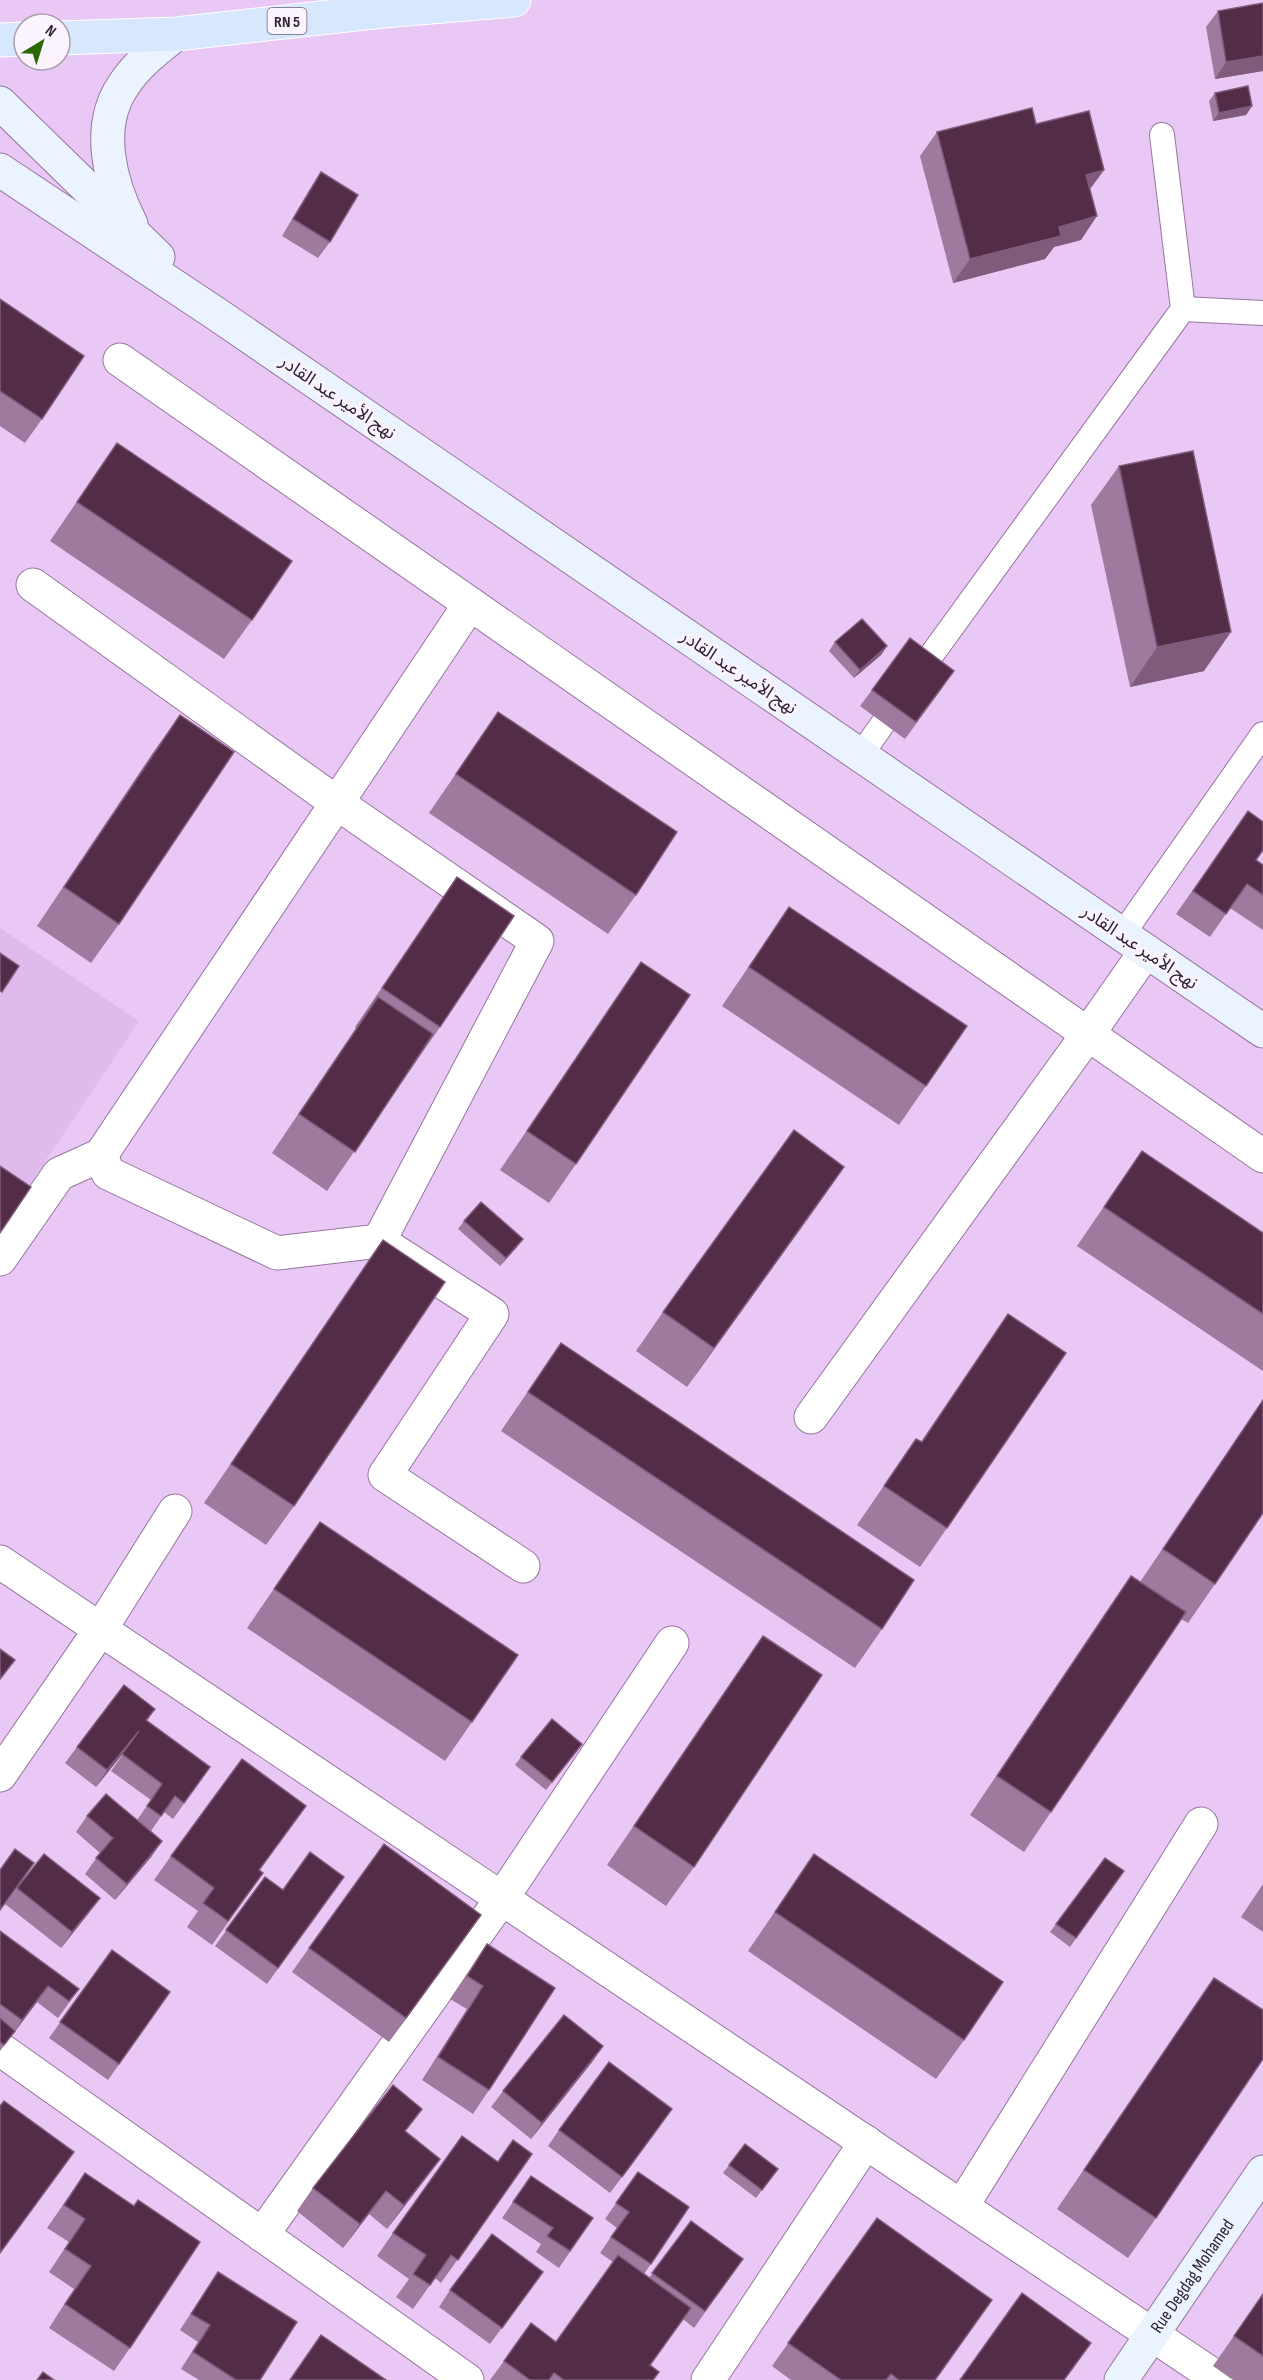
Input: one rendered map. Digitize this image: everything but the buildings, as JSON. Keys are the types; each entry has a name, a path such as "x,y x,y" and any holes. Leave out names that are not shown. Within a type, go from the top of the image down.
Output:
{"main road":[{"name":"RN 5","path":"72,38 176,34 383,11 514,0"},
{"path":"139,239 115,185 110,162 108,129 113,105 122,86 152,54 176,34"},
{"name":"نهج الأمير عبد القادر","path":"0,103 215,313"},
{"name":"نهج الأمير عبد القادر","path":"0,170 215,313 1263,1031"},
{"name":"Rue Degdag Mohamed","path":"1121,2380 1263,2172"}],"street":[{"path":"120,360 1263,1156"},
{"path":"33,585 337,803 537,941 379,1241"},
{"path":"0,1259 59,1174 101,1155 470,604"},
{"path":"811,1418 1088,1034 1134,943"},
{"path":"101,1155 108,1173 277,1253 379,1241 492,1314 385,1475 524,1566"},
{"path":"0,1775 100,1629 175,1511"},
{"path":"0,1562 1220,2380"},
{"path":"262,2235 502,1898 672,1643"},
{"path":"962,2206 1201,1824"},
{"path":"0,2049 467,2380"},
{"path":"708,2380 866,2142"}],"lane":[{"path":"860,756 1184,309 1162,135"},
{"path":"1184,309 1263,313"},
{"path":"1134,943 1263,734"}],"shaded area":[{"path":"0,928 139,1021 0,1229"}]}
